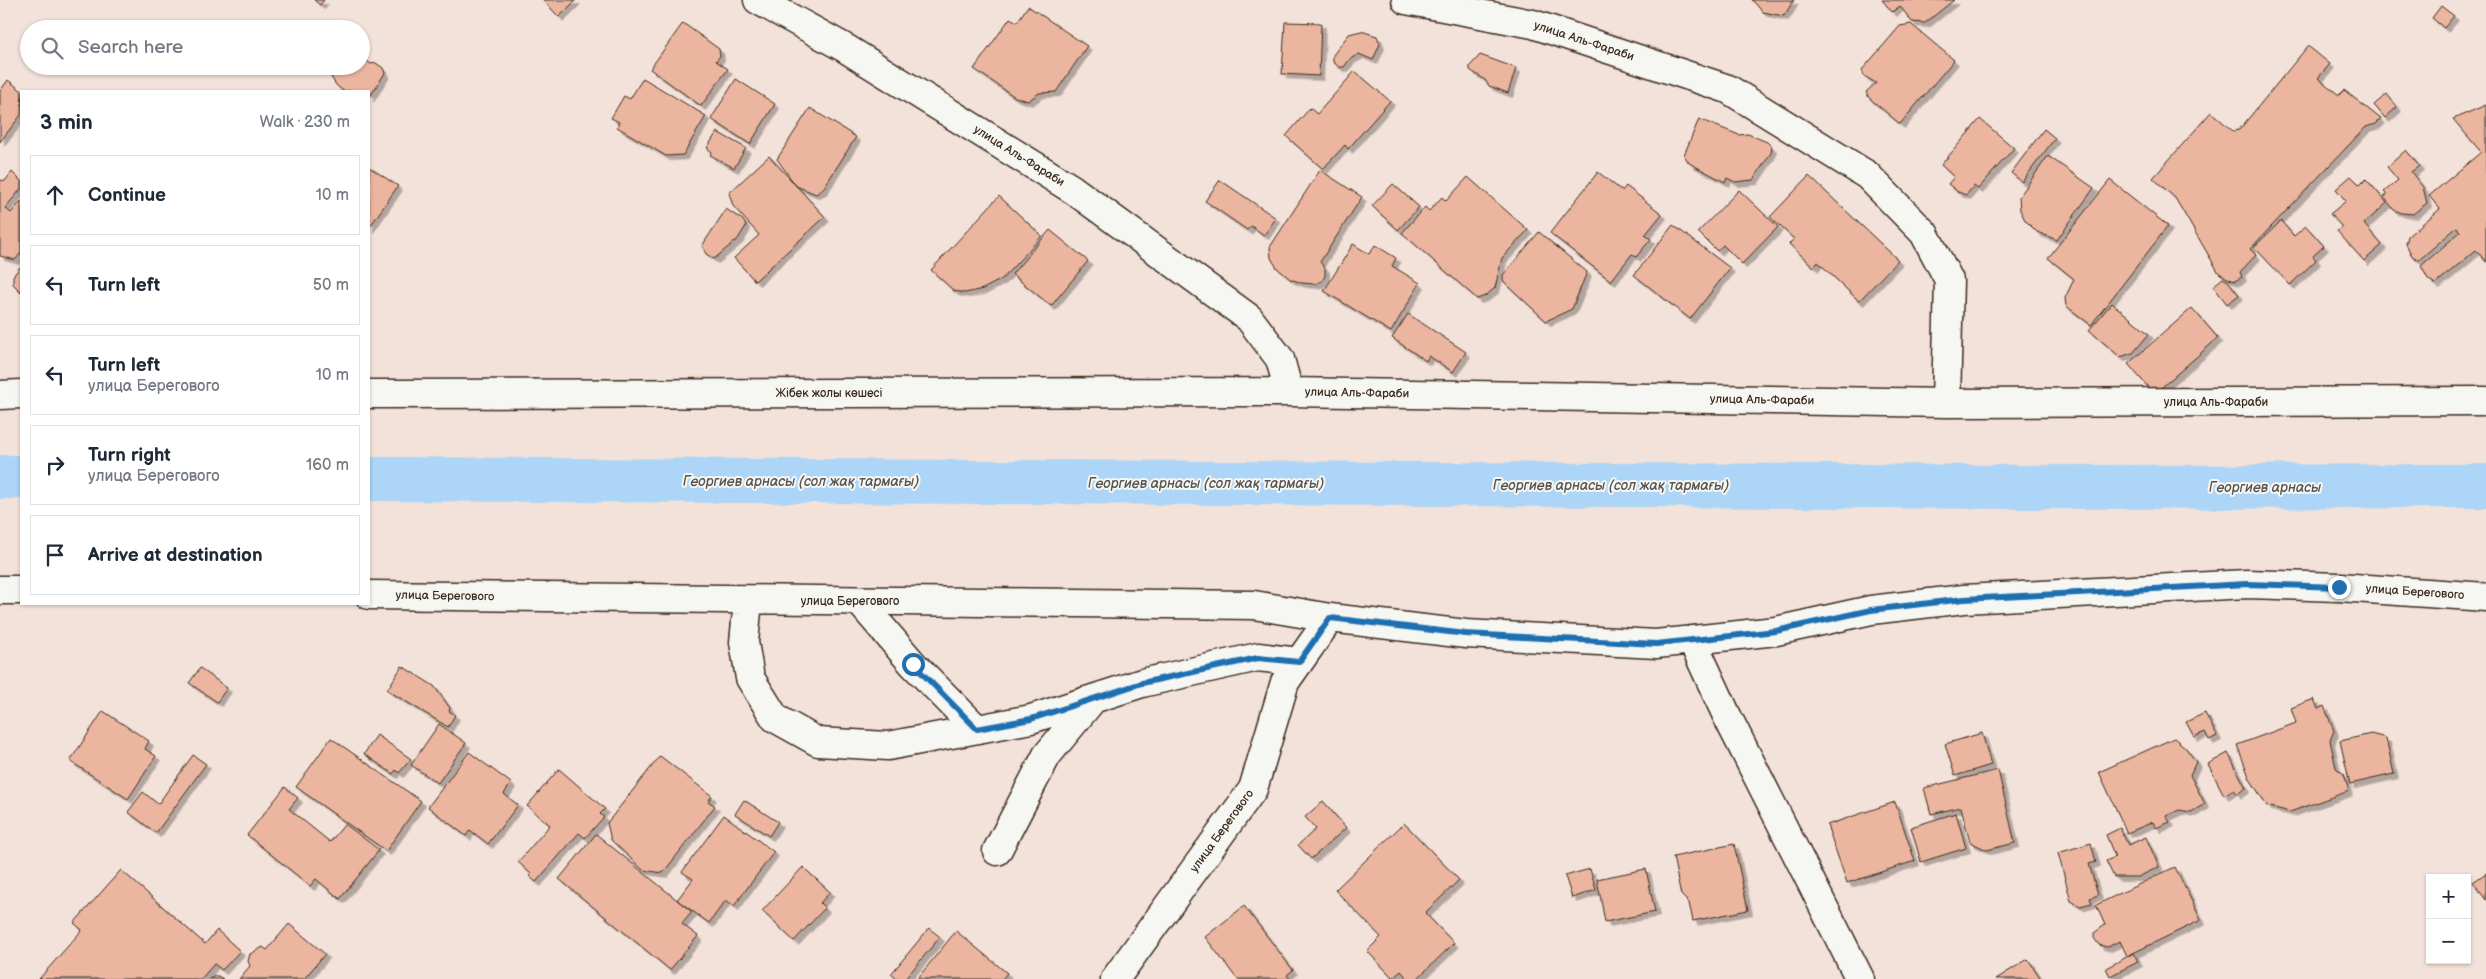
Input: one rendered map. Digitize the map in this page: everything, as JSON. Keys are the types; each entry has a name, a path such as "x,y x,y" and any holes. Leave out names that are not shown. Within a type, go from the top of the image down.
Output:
{"street":[{"name":"улица Аль-Фараби","path":"758,0 845,48 1072,189 1249,318 1280,359 1289,392 1946,403 2486,401"},
{"name":"улица Аль-Фараби","path":"1406,0 1533,24 1728,89 1867,175 1924,234 1949,280 1946,403"},
{"name":"Жібек жолы көшесі","path":"370,394 1289,392"},
{"path":"0,394 20,394"},
{"name":"улица Берегового","path":"370,595 748,601 1254,605 1330,618 1466,634 1656,644 1776,631 1871,610 1964,599 2247,584 2339,587 2486,597"},
{"path":"0,590 20,590"},
{"path":"748,601 744,642 750,678 775,718 818,742 888,746 1031,719 1142,683 1258,658 1299,662"},
{"path":"859,601 913,664 977,729"},
{"name":"улица Берегового","path":"1115,979 1253,789 1285,682 1330,618"},
{"path":"1692,640 1727,716 1860,979"},
{"path":"997,851 1047,755 1093,699"}],"building":[{"path":"314,0 324,0 320,5"},
{"path":"543,0 576,0 559,17"},
{"path":"1752,0 1794,0 1784,16 1763,12"},
{"path":"1882,0 1954,0 1925,23 1912,22 1900,6 1892,12"},
{"path":"1028,6 1087,46 1056,92 1039,93 1028,101 1015,97 974,69 1010,18 1017,22"},
{"path":"2441,6 2454,16 2444,28 2432,18"},
{"path":"1285,22 1321,23 1319,76 1282,74"},
{"path":"683,23 719,49 720,56 716,61 728,69 701,106 650,69"},
{"path":"1911,24 1954,60 1900,124 1869,98 1866,92 1876,83 1864,76 1862,70 1900,26"},
{"path":"1361,31 1377,36 1380,44 1373,60 1359,54 1350,59 1344,67 1339,67 1333,62 1333,55 1349,34"},
{"path":"2308,46 2330,64 2318,78 2339,95 2344,90 2381,119 2376,124 2366,127 2250,249 2256,255 2240,272 2242,277 2235,281 2219,273 2175,198 2153,178 2211,112 2233,131 2239,130"},
{"path":"1480,55 1516,68 1508,93 1489,86 1485,80 1470,70 1470,66"},
{"path":"370,63 376,63 383,68 385,73 370,96 370,90 342,90 331,77 333,75 370,75"},
{"path":"1355,71 1390,101 1348,149 1345,145 1323,169 1286,136 1310,108 1317,114"},
{"path":"643,78 706,116 683,155 666,156 617,127 619,122 611,118 624,96 630,99"},
{"path":"736,79 775,104 750,144 711,119"},
{"path":"8,80 21,90 20,116 0,142 0,91"},
{"path":"2387,94 2397,107 2385,118 2374,105"},
{"path":"2486,105 2486,262 2476,250 2435,284 2428,279 2421,266 2460,232 2457,227 2419,260 2412,256 2406,244 2408,236 2440,209 2429,196 2481,152 2453,119"},
{"path":"810,108 856,137 823,189 816,194 796,186 777,159"},
{"path":"1699,119 1739,135 1748,134 1767,142 1772,147 1771,153 1753,180 1735,182 1727,178 1725,182 1689,163 1684,155"},
{"path":"1980,119 2014,148 1978,189 1974,186 1966,195 1958,192 1948,184 1954,177 1941,165"},
{"path":"2044,129 2055,138 2022,182 2011,173"},
{"path":"717,132 746,148 734,168 710,155 712,152 707,148"},
{"path":"2406,150 2419,166 2411,172 2423,187 2427,203 2413,214 2394,210 2384,197 2387,195 2384,192 2398,180 2387,167"},
{"path":"769,156 825,217 755,281 734,258 759,235 733,206 729,193"},
{"path":"2048,156 2094,188 2057,240 2037,232 2025,220 2020,210 2019,197"},
{"path":"370,168 398,186 370,227"},
{"path":"1320,170 1362,197 1320,262 1325,268 1325,276 1322,281 1315,284 1302,283 1290,279 1277,268 1271,258 1270,247"},
{"path":"12,172 20,180 20,190 5,208 11,213 20,202 20,254 15,260 0,256 0,180 5,181"},
{"path":"1598,172 1622,191 1626,186 1662,214 1645,235 1651,239 1636,257 1632,254 1611,281 1550,233"},
{"path":"1809,176 1898,260 1859,301 1818,262 1814,267 1789,244 1794,239 1770,217"},
{"path":"2351,176 2360,185 2366,179 2387,203 2364,224 2382,245 2364,261 2337,231 2342,227 2330,214 2346,201 2336,189"},
{"path":"1468,177 1528,230 1502,258 1495,288 1485,296 1477,299 1402,233 1425,207 1429,211 1442,197 1446,201"},
{"path":"1220,180 1276,218 1264,235 1251,226 1247,230 1205,201"},
{"path":"2110,180 2168,226 2091,325 2066,306 2065,298 2074,279 2048,258"},
{"path":"1393,184 1419,207 1398,230 1372,206"},
{"path":"1739,190 1778,227 1742,264 1723,245 1717,251 1698,232"},
{"path":"999,196 1042,236 1002,279 983,289 965,293 954,291 931,270"},
{"path":"726,209 743,220 746,226 738,239 714,259 706,254 702,246"},
{"path":"2281,221 2294,236 2306,226 2324,246 2313,256 2316,260 2290,285 2254,247"},
{"path":"1673,225 1730,268 1690,319 1634,275"},
{"path":"1050,230 1088,261 1051,306 1012,274"},
{"path":"1539,232 1587,272 1572,309 1546,321 1503,281 1503,275"},
{"path":"1353,244 1369,254 1375,245 1396,258 1392,266 1420,283 1391,332 1324,291"},
{"path":"20,267 20,291 13,284 13,276"},
{"path":"2223,278 2228,281 2239,295 2227,304 2213,286"},
{"path":"2112,303 2149,334 2133,353 2120,357 2089,330"},
{"path":"2192,308 2218,338 2154,394 2128,364"},
{"path":"1408,314 1466,352 1453,372 1429,356 1426,361 1392,338"},
{"path":"402,666 434,686 450,708 449,711 455,715 448,727 387,690"},
{"path":"200,668 227,688 217,702 189,683"},
{"path":"2314,699 2318,709 2324,706 2334,731 2330,740 2336,768 2344,774 2349,791 2290,812 2267,806 2250,779 2237,745 2296,723 2291,708"},
{"path":"103,711 149,741 145,749 156,756 128,799 70,761"},
{"path":"2205,713 2217,736 2209,740 2205,732 2194,737 2186,722"},
{"path":"439,724 466,743 438,783 411,765"},
{"path":"1982,733 1991,765 1955,776 1945,744"},
{"path":"2371,734 2386,738 2394,774 2350,784 2340,741"},
{"path":"377,735 411,759 399,773 396,770 393,774 364,754"},
{"path":"331,738 421,801 386,851 296,787"},
{"path":"2174,738 2185,747 2196,762 2190,775 2205,804 2191,812 2179,810 2166,816 2170,822 2156,828 2153,822 2127,833 2099,772"},
{"path":"469,752 511,783 504,794 518,805 488,844 470,830 466,836 428,807"},
{"path":"2228,753 2246,788 2237,794 2234,789 2224,795 2208,764"},
{"path":"193,755 206,764 156,833 128,812 143,792 158,804"},
{"path":"660,756 712,796 708,801 715,806 663,873 643,870 611,840 607,823"},
{"path":"559,769 605,809 600,814 604,817 585,838 579,833 536,882 529,876 531,874 518,862 550,825 527,806"},
{"path":"1998,770 2015,843 1987,850 1970,842 1961,807 1931,814 1924,788"},
{"path":"285,787 298,798 289,809 330,842 345,824 379,850 340,899 316,879 310,886 247,835"},
{"path":"744,800 778,822 769,836 735,814"},
{"path":"1323,801 1346,828 1311,859 1298,845 1316,829 1305,817"},
{"path":"1895,802 1915,861 1847,883 1827,825"},
{"path":"1956,813 1966,848 1921,862 1911,827"},
{"path":"724,815 774,852 734,906 726,900 709,923 677,900 693,879 682,872"},
{"path":"1404,823 1459,880 1425,913 1454,943 1417,979 1408,979 1401,971 1393,978 1367,951 1381,937 1335,890"},
{"path":"2120,828 2128,845 2146,837 2159,867 2138,877 2114,877 2106,861 2115,857 2106,835"},
{"path":"596,834 692,912 682,924 698,936 670,970 559,879"},
{"path":"2091,843 2096,862 2089,864 2098,895 2090,898 2092,903 2080,906 2071,901 2058,853"},
{"path":"1734,844 1748,910 1693,921 1689,903 1681,895 1673,857"},
{"path":"803,867 830,892 820,903 825,908 794,941 762,911"},
{"path":"2175,867 2201,920 2127,956 2120,941 2107,947 2099,945 2094,938 2094,933 2105,925 2096,905"},
{"path":"1590,869 1596,890 1572,898 1565,876"},
{"path":"1646,869 1655,912 1605,922 1597,879"},
{"path":"121,870 205,944 217,930 240,951 222,970 214,964 201,979 39,979 82,930 74,923"},
{"path":"2486,873 2486,900 2473,882"},
{"path":"1244,906 1293,970 1287,975 1290,979 1237,979 1205,937"},
{"path":"289,924 325,954 304,979 239,979 250,966 248,961 250,954 263,947 267,950"},
{"path":"929,928 940,937 905,979 897,979 891,974"},
{"path":"956,931 1007,973 1002,979 917,979"},
{"path":"2134,953 2138,962 2110,976 2106,968"},
{"path":"2028,959 2041,979 1996,979"},
{"path":"218,976 223,979 209,979"}],"waterway":[{"name":"Георгиев арнасы (сол жақ тармағы)","path":"0,477 20,477"},
{"name":"Георгиев арнасы (сол жақ тармағы)","path":"370,479 2044,487 2486,486"}],"route":[{"path":"913,664 977,729 1031,719 1142,683 1258,658 1299,662 1330,618 1466,634 1656,644 1776,631 1871,610 1964,599 2247,584 2339,587"}],"water label":[{"name":"Георгиев арнасы","path":"2265,487"}]}
